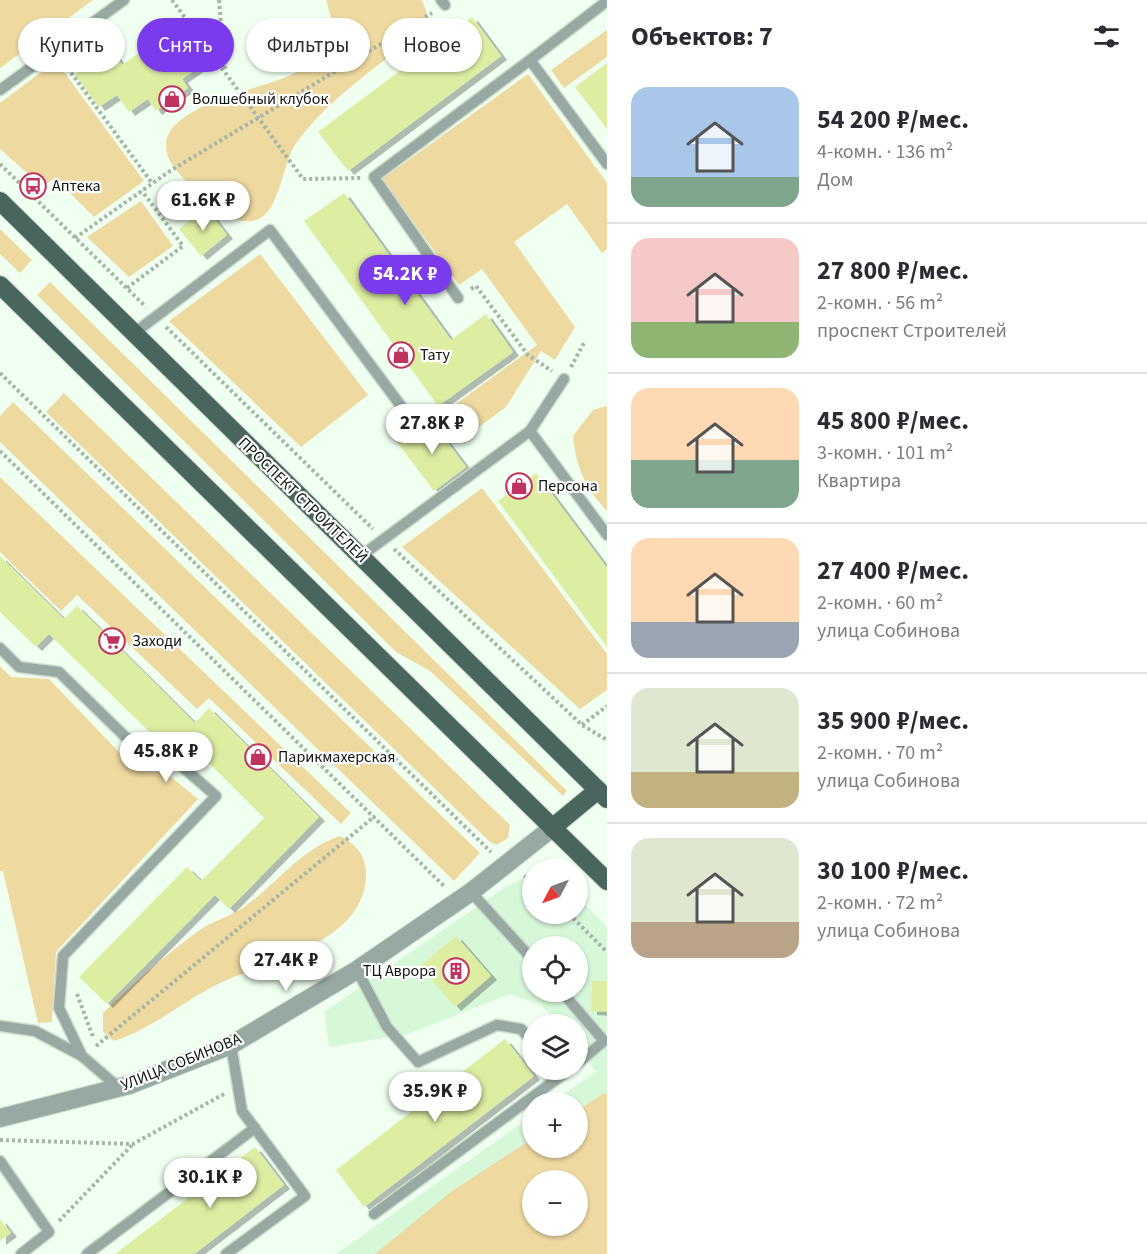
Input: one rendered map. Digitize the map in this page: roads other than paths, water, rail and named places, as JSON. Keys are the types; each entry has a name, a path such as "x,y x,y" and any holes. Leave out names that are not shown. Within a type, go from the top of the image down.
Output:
{"main road":[{"name":"ПРОСПЕКТ СТРОИТЕЛЕЙ","path":"0,201 133,334 604,790"},
{"path":"0,285 607,882"},
{"path":"552,828 604,790"}],"street":[{"name":"УЛИЦА СОБИНОВА","path":"0,1118 119,1088 231,1045 357,970 464,896 552,828"}],"lane":[{"path":"0,90 124,0"},
{"path":"458,298 374,177 607,1"},
{"path":"530,60 607,164"},
{"path":"133,334 270,230 407,414"},
{"path":"361,556 530,431 564,379"},
{"path":"530,431 607,535"},
{"path":"0,648 19,667 58,672 147,758 177,762 216,796 63,956 59,1008 81,1056"},
{"path":"464,896 522,950"},
{"path":"357,970 387,1027 418,1062 497,1025 522,1030"},
{"path":"571,1002 581,1014"},
{"path":"588,1022 604,1041 588,1055"},
{"path":"0,1026 35,1031 81,1056 119,1088"},
{"path":"226,1254 305,1196 242,1111 231,1045"},
{"path":"374,1214 550,1080"},
{"path":"87,1254 255,1128"},
{"path":"0,1161 49,1232 21,1254"}],"place":[{"name":"Волшебный клубок","path":"172,99"},
{"name":"Аптека","path":"33,186"},
{"name":"Тату","path":"401,355"},
{"name":"Персона","path":"519,486"},
{"name":"Заходи","path":"112,641"},
{"name":"Парикмахерская","path":"258,757"},
{"name":"ТЦ Аврора","path":"456,971"}]}
